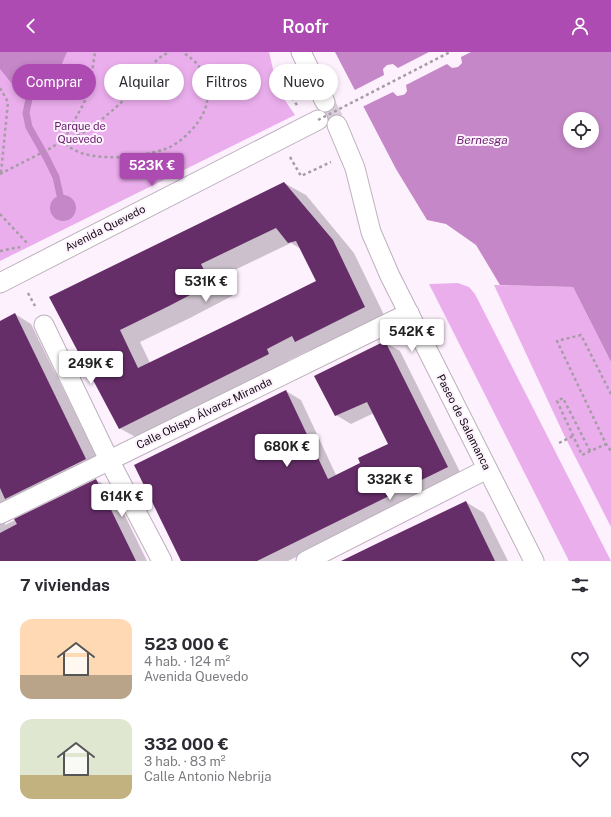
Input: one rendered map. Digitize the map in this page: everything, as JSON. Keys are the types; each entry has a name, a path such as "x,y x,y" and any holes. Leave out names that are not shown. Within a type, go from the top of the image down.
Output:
{"street":[{"path":"301,52 325,102"},
{"name":"Avenida Quevedo","path":"0,283 313,122"},
{"name":"Paseo de Salamanca","path":"337,125 355,168 371,232 390,276 534,561"},
{"name":"Calle Obispo Álvarez Miranda","path":"0,514 409,312"},
{"path":"44,324 109,460 162,561"},
{"path":"306,561 487,469"}],"path":[{"path":"0,173 53,147 67,134 84,103 90,86 95,52"},
{"path":"60,141 83,133 111,112 133,91 154,63 166,53 170,52"},
{"path":"60,141 70,148 84,154 104,157 136,156 167,148 187,136 199,122 206,106 207,91 205,77 198,64 182,52"},
{"path":"296,100 313,122 450,52"},
{"path":"0,88 8,102 0,173"},
{"path":"281,139 301,176 334,161"},
{"path":"0,214 30,245 0,251"},
{"path":"18,273 44,324"},
{"path":"611,394 581,335 556,341 606,444 611,451"},
{"path":"590,452 563,398 556,401 582,455 590,452 606,444"},
{"path":"559,443 573,436"}],"green space":[{"name":"Parque de Quevedo","path":"0,52 269,52 272,64 269,64 269,100 285,100 295,115 0,261"},
{"path":"458,283 469,287 475,294 611,561 569,561 429,284"},
{"path":"494,285 573,287 611,362 611,527 563,433"}],"water":[{"path":"0,52 67,52 62,64 12,64 12,84 0,69"},
{"name":"Bernesga","path":"335,52 611,52 611,362 573,287 500,285 476,245 446,224 427,220 396,169"},
{"path":"63,195 72,199 76,208 72,217 63,221 54,217 50,208 54,199"}],"pier":[{"path":"429,52 471,52 461,57 462,63 458,67 452,68 447,64 406,85 407,91 405,94 397,96 393,92 362,107 362,109 353,91 384,75 383,69 387,65 393,64 398,68"}],"building":[{"path":"284,182 333,240 365,307 295,342 292,336 267,349 269,354 119,429 49,297","holes":["276,228 288,243 296,241 316,281 138,368 120,330 211,284 201,264"]},
{"path":"15,313 86,459 5,499 0,488 0,321"},
{"path":"385,341 448,467 257,561 181,561 134,465 286,390 328,479 360,463 358,458 388,444 367,402 335,416 314,376"},
{"path":"96,479 136,561 0,561 0,533 17,524 14,519"},
{"path":"466,501 495,561 341,561 378,543"}],"waterway":[{"path":"29,100 26,113 29,127 56,177 60,195"}],"tunnel":[{"path":"325,102 337,125"}]}
